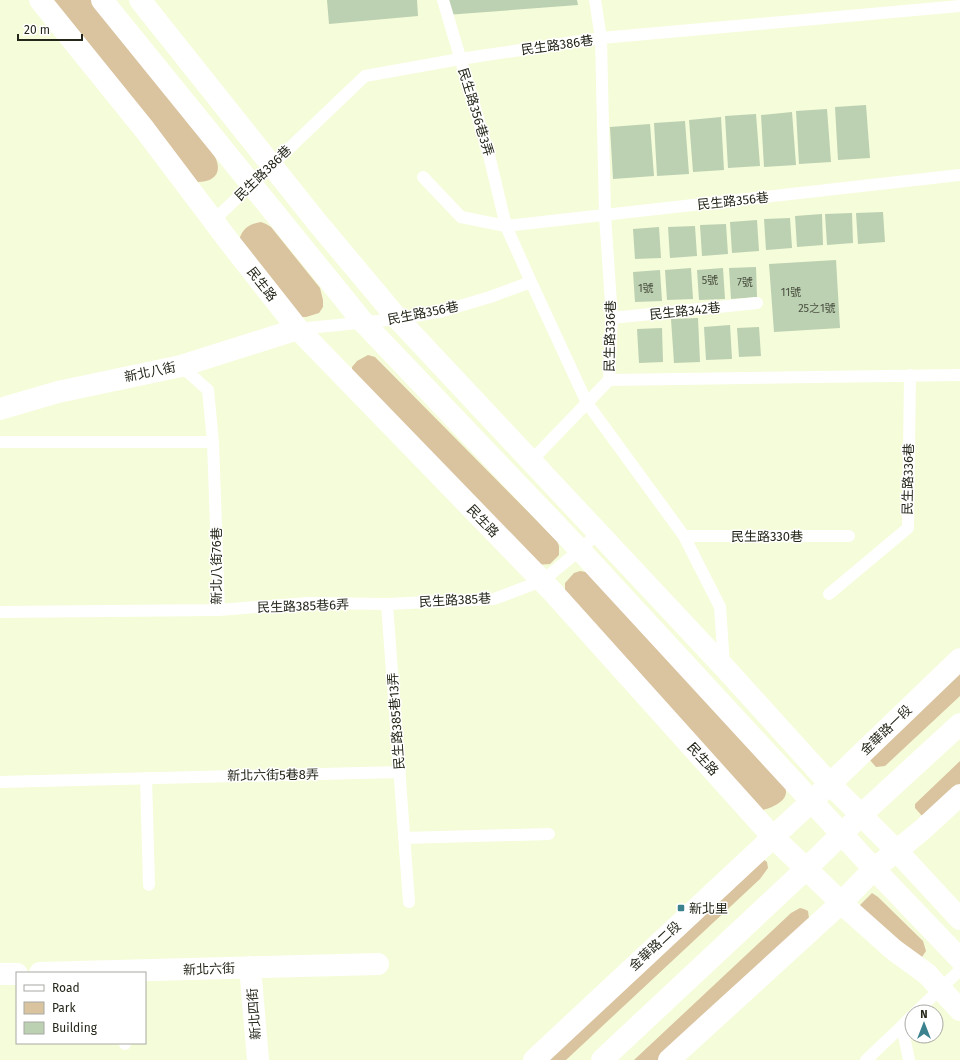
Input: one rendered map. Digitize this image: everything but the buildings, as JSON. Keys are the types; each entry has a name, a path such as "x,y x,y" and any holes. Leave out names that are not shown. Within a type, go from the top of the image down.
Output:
{"street":[{"name":"民生路","path":"40,0 145,130 213,221 298,329 542,581 773,836 841,903 894,950 927,974 960,1010"},
{"path":"102,0 363,322 580,550 874,869 960,958"},
{"path":"140,0 271,165 398,319 724,667 830,784 896,850 960,920"},
{"name":"新北八街","path":"0,409 58,392 181,366 298,329"},
{"name":"金華路一段","path":"811,801 960,659"},
{"path":"602,1060 806,869 861,815 960,724"},
{"path":"668,1060 841,903 874,869 922,830 960,795"},
{"name":"金華路二段","path":"534,1060 811,801"},
{"name":"新北六街","path":"121,972 378,964"},
{"name":"新北四街","path":"250,968 258,1060"},
{"path":"0,974 16,974"}],"lane":[{"name":"民生路356巷3弄","path":"443,0 489,154 506,226"},
{"name":"民生路336巷","path":"595,0 601,38 605,215 612,318 609,380 960,375"},
{"name":"民生路386巷","path":"213,221 364,76 460,59 601,38 960,6"},
{"name":"民生路356巷","path":"423,177 461,217 506,226 960,175"},
{"path":"506,226 587,403 684,536 720,607 724,667"},
{"name":"民生路356巷","path":"298,329 398,319 443,311 490,297 531,282"},
{"name":"民生路342巷","path":"612,318 757,303"},
{"name":"新北八街76巷","path":"0,612 219,610 213,442 208,390 181,366"},
{"name":"民生路336巷","path":"829,594 908,528 910,375"},
{"path":"531,461 609,380"},
{"path":"0,442 213,442"},
{"name":"民生路385巷","path":"387,604 494,599 542,581 580,550 598,532"},
{"name":"民生路330巷","path":"684,536 849,536"},
{"name":"民生路385巷6弄","path":"219,610 308,603 387,604"},
{"name":"民生路385巷13弄","path":"387,604 409,902"},
{"name":"新北六街5巷8弄","path":"0,782 400,772"},
{"path":"146,778 149,885"},
{"path":"404,838 549,834"},
{"path":"924,1004 960,970"},
{"path":"866,1060 902,1026"},
{"path":"902,1026 909,1060"}],"green space":[{"path":"47,0 91,0 214,155 218,167 215,176 212,179 202,182 195,182"},
{"path":"261,222 271,227 320,288 323,307 319,313 301,317 239,240 242,232 247,227"},
{"path":"368,355 375,357 557,541 559,546 559,555 550,564 535,565 352,373 352,367 357,361"},
{"path":"580,571 586,572 785,785 786,792 784,799 781,802 763,810 565,595 565,583 574,573"},
{"path":"960,670 960,696 885,766 876,767 869,759"},
{"path":"960,761 960,789 923,817 915,808 915,804"},
{"path":"763,859 767,862 768,868 760,879 566,1060 540,1060"},
{"path":"872,893 923,941 926,951 922,957 919,958 859,908 860,905"},
{"path":"800,908 808,911 809,918 661,1060 634,1060 791,913"}],"place":[{"name":"新北里","path":"681,908"}]}
